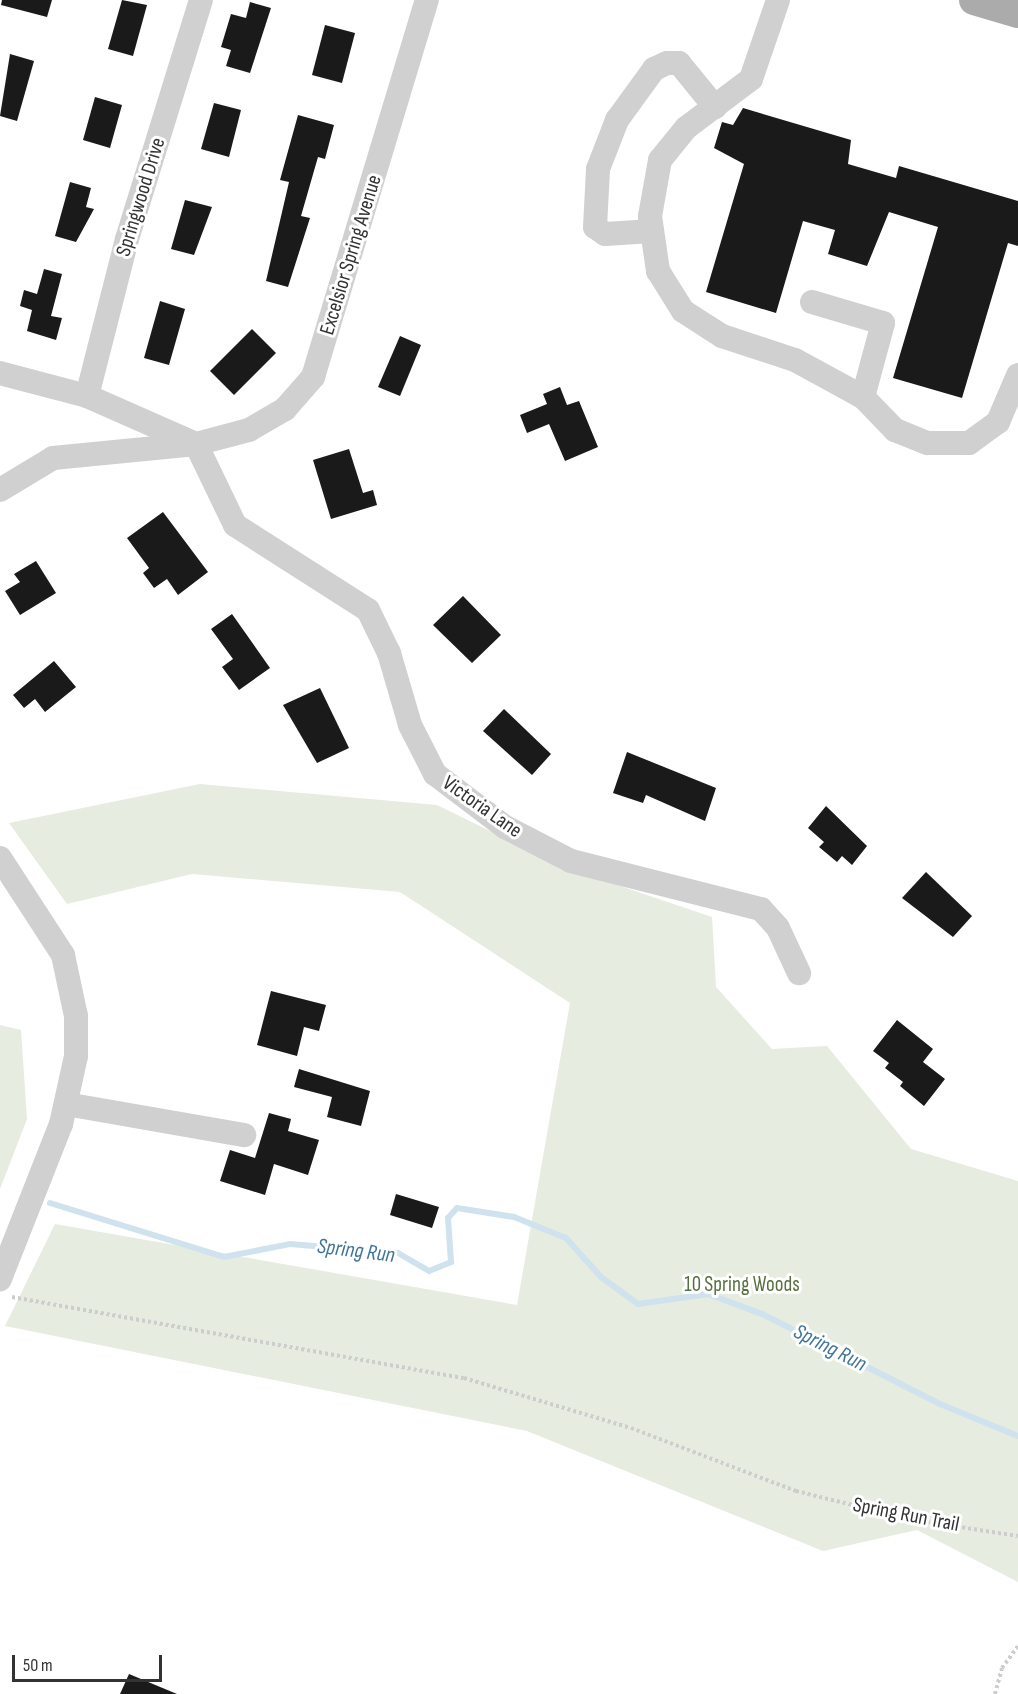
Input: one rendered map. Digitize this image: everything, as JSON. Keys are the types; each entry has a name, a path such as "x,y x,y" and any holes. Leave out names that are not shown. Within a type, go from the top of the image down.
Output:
{"main road":[{"path":"974,0 1018,13"}],"street":[{"name":"Springwood Drive","path":"87,396 127,238 201,0"},
{"name":"Excelsior Spring Avenue","path":"0,490 53,458 196,444 249,430 285,409 312,377 427,0"},
{"path":"778,0 751,80 686,128 660,160 652,231 657,271 683,310 722,336 795,360 863,397 895,430 928,443 969,443 998,422 1018,375"},
{"path":"652,231 605,234 595,227 598,169 617,120 654,69 667,63 679,63 715,107"},
{"path":"812,302 883,323 863,397"},
{"path":"0,373 87,396 196,444"},
{"name":"Victoria Lane","path":"196,444 235,525 368,610 389,653 410,725 435,774 505,827 571,861 761,909 778,928 799,973"},
{"path":"0,858 63,955 76,1016 76,1056 66,1104 2,1274"},
{"path":"66,1104 244,1135"}],"path":[{"name":"Spring Run Trail","path":"0,1294 464,1378 631,1428 796,1491 909,1519 1018,1536"},
{"path":"995,1694 1002,1668 1018,1646"}],"green space":[{"name":"10 Spring Woods","path":"200,784 437,805 564,867 712,917 716,987 772,1049 827,1046 911,1149 1018,1181 1018,1582 917,1530 823,1551 527,1431 5,1326 55,1224 517,1305 570,1003 400,892 192,874 67,904 9,823"},
{"path":"0,1025 21,1030 27,1119 0,1189"}],"building":[{"path":"2,0 52,0 47,17 1,5"},
{"path":"122,0 147,5 133,56 108,49"},
{"path":"250,2 271,8 250,73 226,66 231,50 221,47 231,14 246,18"},
{"path":"325,25 355,33 342,83 312,75"},
{"path":"10,54 34,61 17,121 0,116"},
{"path":"95,97 122,105 110,148 83,140"},
{"path":"214,103 241,110 229,157 201,149"},
{"path":"743,108 851,140 848,164 896,178 899,166 1018,201 1018,246 1008,243 962,398 893,378 938,227 889,212 867,266 828,254 835,230 803,221 776,313 706,292 744,164 714,148 722,122 733,125"},
{"path":"298,115 334,125 325,159 318,157 301,216 310,218 288,287 266,281 289,182 280,180"},
{"path":"70,182 91,188 86,207 94,209 76,242 55,236"},
{"path":"185,200 212,207 194,255 171,249"},
{"path":"44,269 62,274 51,316 62,318 56,340 27,331 32,310 20,306 24,290 37,294"},
{"path":"160,301 185,309 169,365 144,358"},
{"path":"252,329 276,353 234,395 210,371"},
{"path":"400,336 421,345 400,396 378,387"},
{"path":"560,387 567,405 579,401 598,447 565,461 549,424 527,433 520,415 547,404 543,394"},
{"path":"349,449 363,493 373,490 377,505 331,519 313,460"},
{"path":"163,512 208,572 178,595 167,579 154,588 143,573 149,568 127,538"},
{"path":"36,561 56,593 20,615 5,591 20,582 14,574"},
{"path":"463,596 501,635 472,663 433,625"},
{"path":"232,614 270,668 239,690 222,667 233,659 211,629"},
{"path":"54,661 76,687 45,712 35,699 24,708 13,695"},
{"path":"320,688 349,748 317,763 283,705"},
{"path":"504,709 551,754 532,775 483,731"},
{"path":"627,752 716,788 705,821 646,795 643,803 613,793"},
{"path":"826,806 867,846 852,865 842,856 837,862 819,847 824,842 808,828"},
{"path":"926,872 972,916 953,937 902,898"},
{"path":"271,991 326,1005 319,1031 304,1027 297,1056 257,1045"},
{"path":"897,1020 933,1049 923,1062 945,1079 924,1106 900,1086 903,1082 885,1068 889,1063 873,1051"},
{"path":"299,1069 370,1091 361,1126 327,1117 332,1097 294,1087"},
{"path":"269,1113 291,1119 288,1131 319,1140 308,1175 274,1164 265,1195 220,1181 230,1150 255,1158"},
{"path":"396,1194 439,1207 432,1228 390,1215"},
{"path":"129,1674 177,1694 120,1694"}],"waterway":[{"name":"Spring Run","path":"50,1203 224,1257 290,1244 398,1253 429,1271 451,1262 448,1218 457,1208 514,1217 566,1238 601,1277 638,1304 708,1294 762,1314 940,1404 1018,1436"}]}
